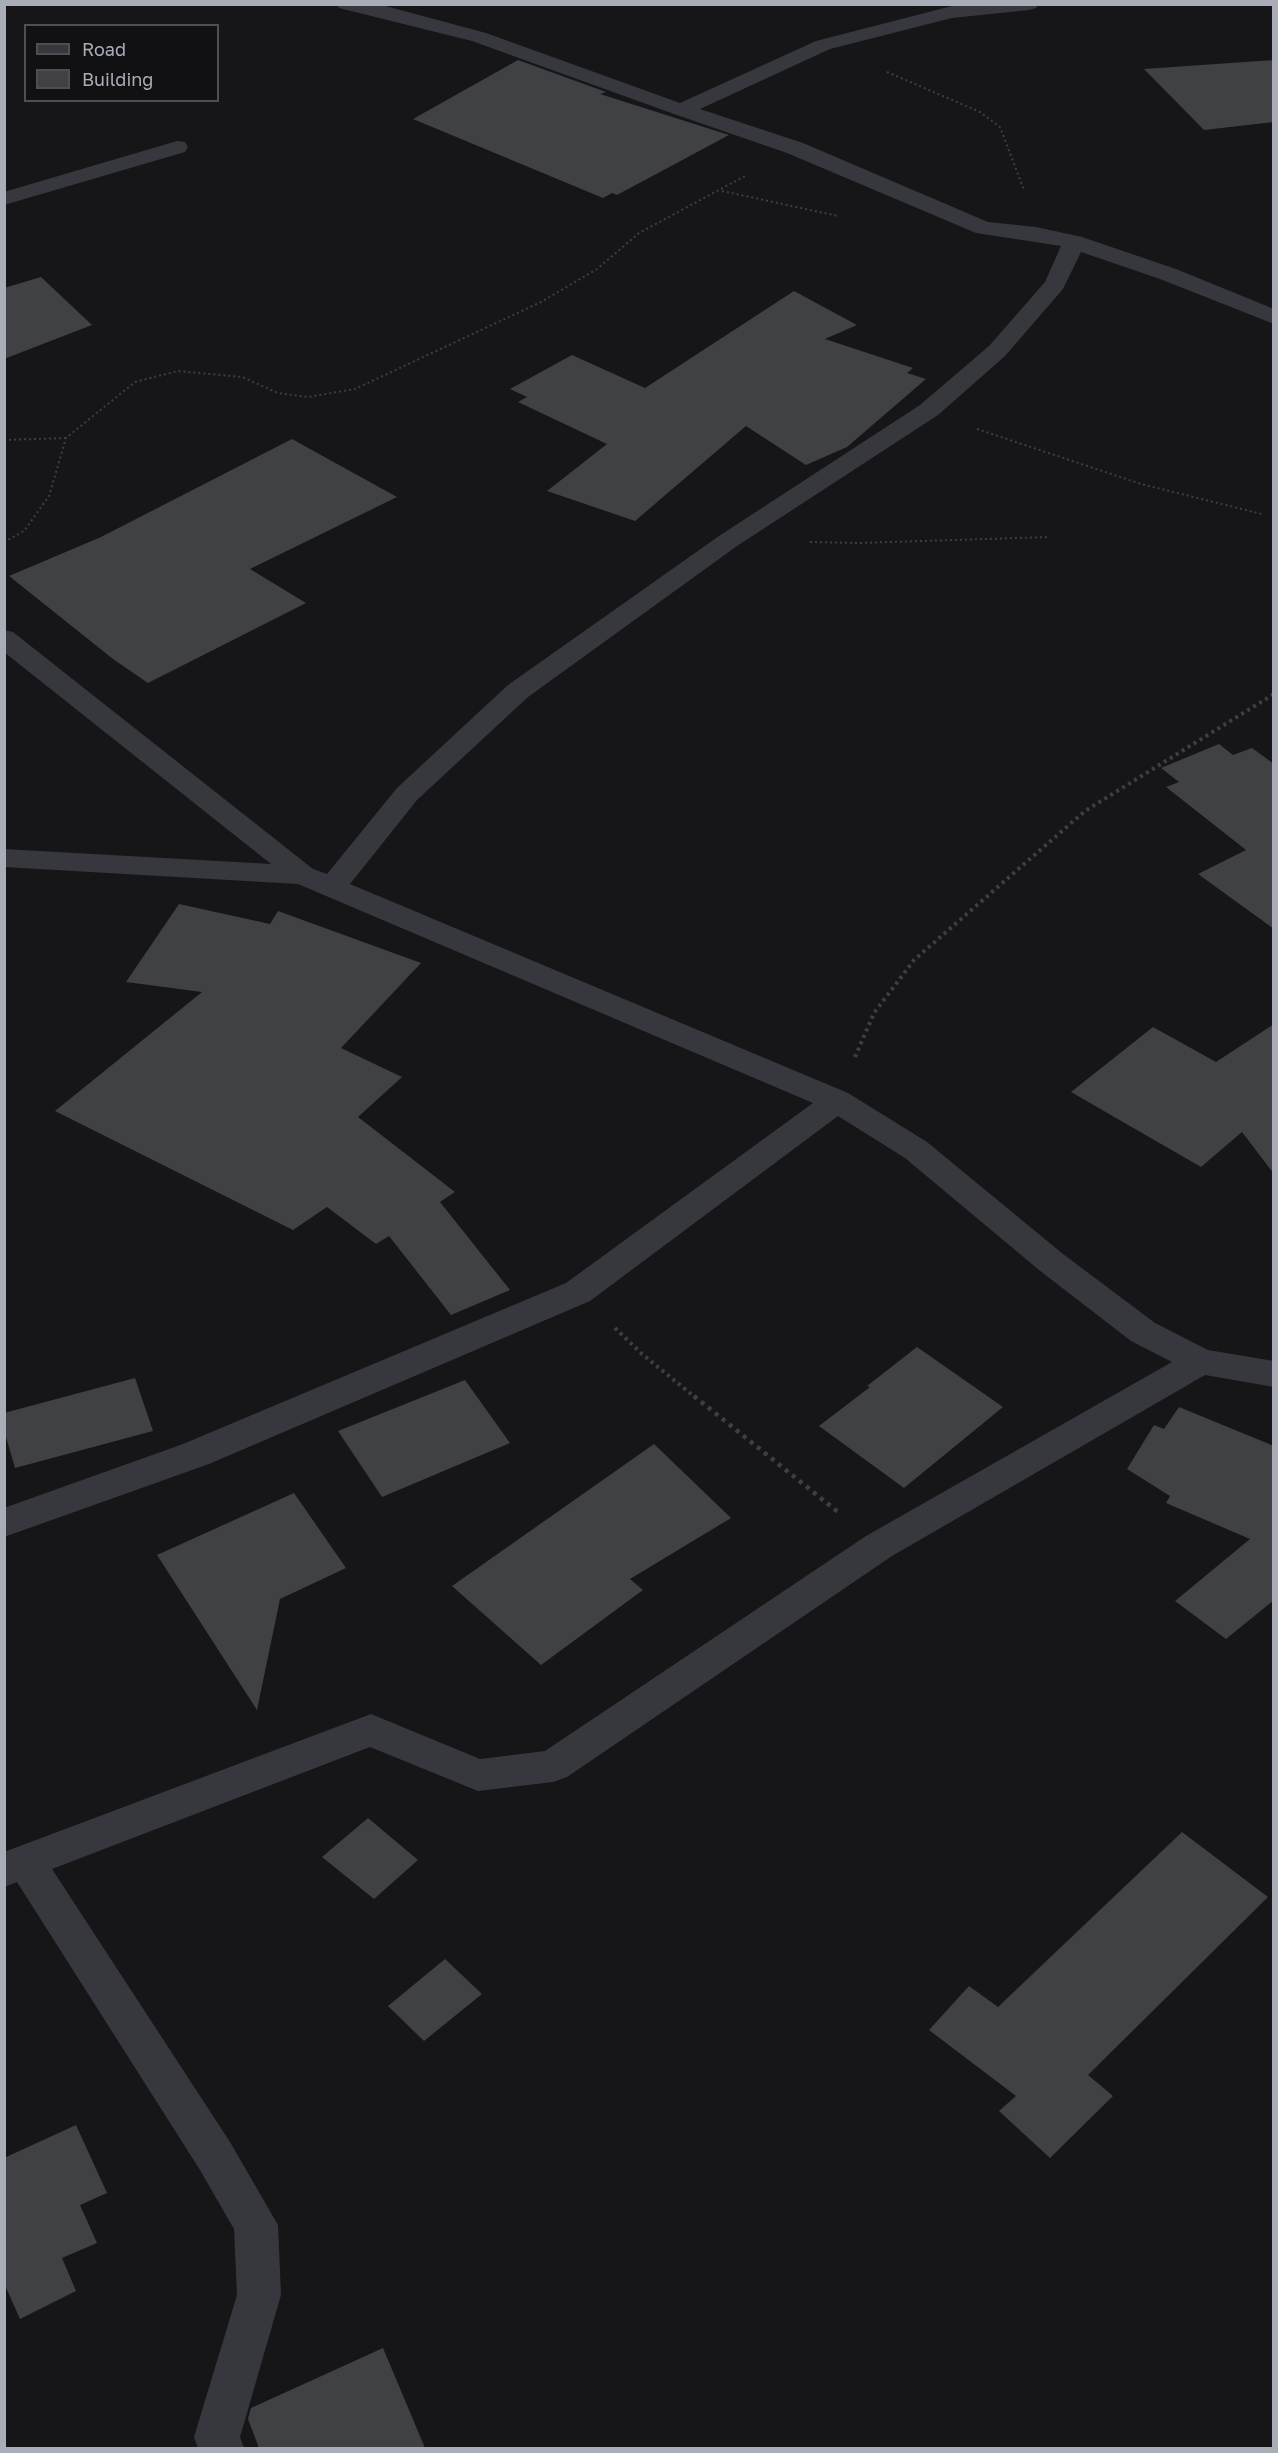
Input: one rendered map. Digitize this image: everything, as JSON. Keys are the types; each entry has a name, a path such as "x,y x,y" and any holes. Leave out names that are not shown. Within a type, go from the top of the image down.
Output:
{"street":[{"path":"346,4 479,37 681,110 795,148 984,228 1036,234 1074,242 1168,274 1274,318"},
{"path":"681,110 823,45 952,12 1029,4"},
{"path":"4,200 177,147"},
{"path":"333,886 406,794 519,691 728,541 929,410 997,351 1055,284 1074,242"},
{"path":"4,638 303,875"},
{"path":"4,858 303,875 333,886 837,1101 916,1150 1051,1262 1143,1332 1202,1361 1274,1374"},
{"path":"4,1523 196,1454 578,1292 837,1101"},
{"path":"221,2448 217,2437 259,2295 256,2225 215,2156 15,1866 371,1730 478,1774 553,1766 879,1546 1202,1361"}],"path":[{"path":"823,45 980,112 1000,127 1023,189 1036,234"},
{"path":"4,542 24,531 49,496 66,438 135,382 178,371 242,376 278,393 308,397 355,389 541,302 597,269 639,233 795,148"},
{"path":"929,410 1014,443 1141,484 1262,514"},
{"path":"4,440 66,438"},
{"path":"728,541 859,543 1049,537"},
{"path":"837,1101 874,1012 914,960 1085,811 1274,694"},
{"path":"578,1292 642,1354 879,1546"}],"building":[{"path":"518,60 606,92 600,94 729,135 617,195 612,193 603,198 413,119"},
{"path":"1274,60 1274,122 1204,130 1144,69"},
{"path":"41,277 92,325 4,359 4,288"},
{"path":"794,291 857,325 825,339 913,368 907,373 926,379 847,447 806,465 746,426 635,521 547,491 607,444 518,402 527,397 510,389 572,355 645,388"},
{"path":"292,439 397,497 250,569 306,603 148,683 113,659 9,576 101,537"},
{"path":"1219,744 1233,755 1252,748 1274,764 1274,929 1198,874 1246,850 1166,787 1179,782 1161,768"},
{"path":"179,904 270,924 278,911 421,963 341,1048 402,1077 358,1117 455,1192 440,1202 510,1290 451,1315 389,1236 376,1244 327,1207 293,1230 55,1111 202,992 126,982"},
{"path":"1274,1024 1274,1174 1242,1132 1201,1167 1071,1092 1153,1027 1216,1062"},
{"path":"917,1347 1003,1407 904,1488 819,1426"},
{"path":"135,1378 153,1431 15,1468 4,1430 4,1413"},
{"path":"465,1380 510,1443 382,1497 338,1431"},
{"path":"1179,1407 1274,1446 1274,1600 1226,1639 1175,1601 1250,1539 1166,1503 1170,1496 1127,1469 1154,1425 1164,1429"},
{"path":"654,1444 731,1518 630,1579 643,1590 541,1665 452,1586"},
{"path":"294,1493 346,1568 280,1599 257,1710 157,1555"},
{"path":"368,1818 418,1860 374,1899 322,1857"},
{"path":"1182,1832 1268,1897 1088,2075 1113,2096 1050,2158 999,2111 1016,2096 929,2030 969,1986 998,2007"},
{"path":"445,1959 482,1994 424,2041 388,2006"},
{"path":"76,2125 107,2193 80,2205 97,2243 62,2258 76,2291 20,2319 4,2283 4,2158"},
{"path":"383,2348 425,2448 259,2448 248,2419 251,2408"}]}
